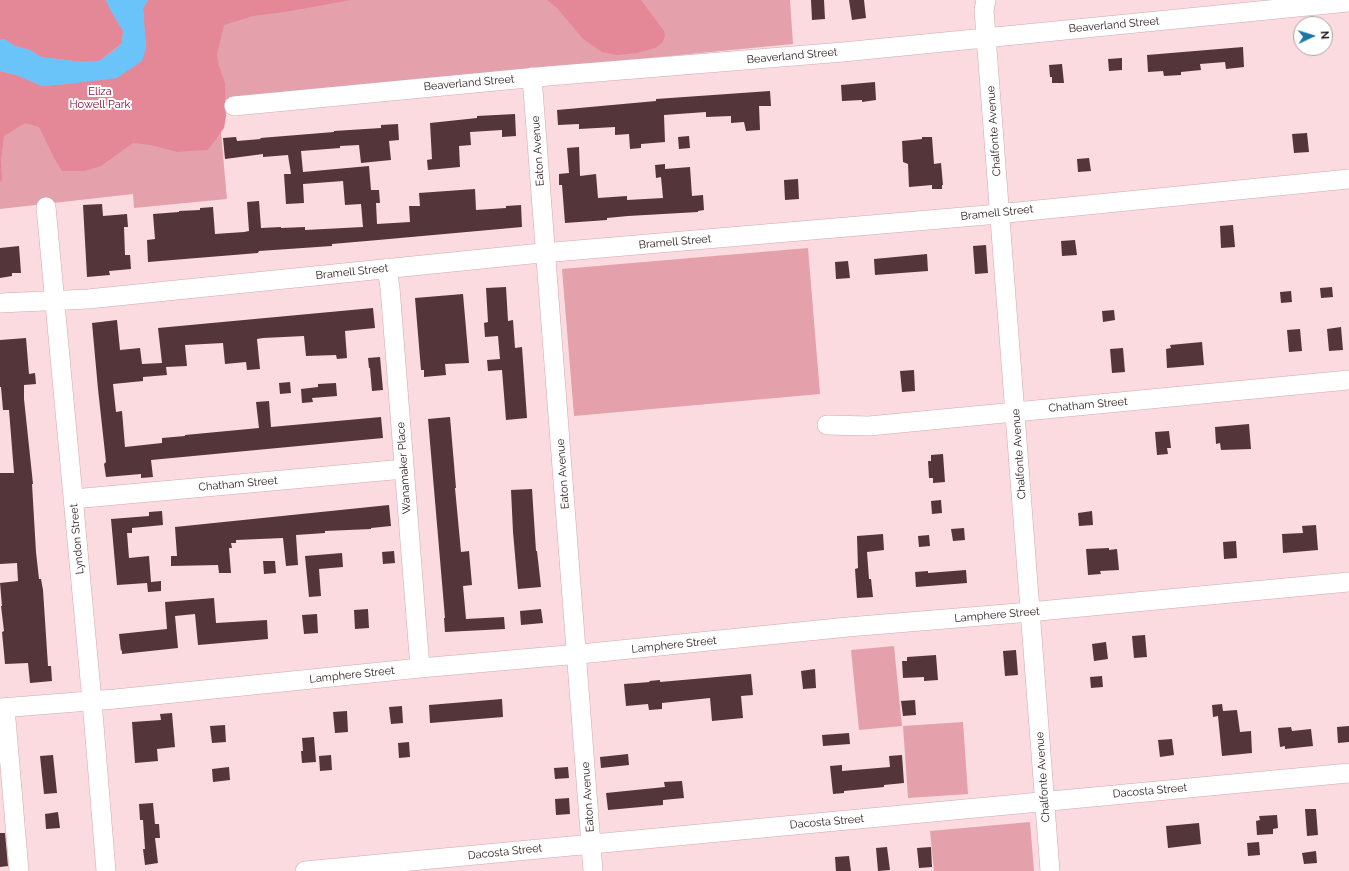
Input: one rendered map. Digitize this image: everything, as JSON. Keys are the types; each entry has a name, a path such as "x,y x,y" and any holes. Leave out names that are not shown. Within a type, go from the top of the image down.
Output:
{"street":[{"name":"Chalfonte Avenue","path":"986,0 984,10 1050,871"},
{"name":"Beaverland Street","path":"234,106 532,77 843,52 1349,2"},
{"name":"Eaton Avenue","path":"532,77 593,871"},
{"name":"Bramell Street","path":"0,304 88,298 545,253 1000,213 1349,179"},
{"name":"Lyndon Street","path":"46,207 92,701 106,871"},
{"name":"Wanamaker Place","path":"387,268 390,288 420,668"},
{"name":"Chatham Street","path":"827,425 869,426 1349,380"},
{"name":"Chatham Street","path":"73,499 404,469"},
{"name":"Lamphere Street","path":"3,708 92,701 848,627 1030,612 1349,582"},
{"path":"3,708 19,871"},
{"name":"Dacosta Street","path":"305,871 1349,773"}],"green space":[{"name":"Eliza Howell Park","path":"0,0 790,0 793,44 218,100 227,199 134,208 133,194 0,209"},
{"path":"0,0 106,0 123,31 122,43 99,61 82,62 41,57 30,50 15,46 4,39 0,40"},
{"path":"148,0 351,0 285,12 253,16 224,25 217,55 225,83 226,116 224,128 208,150 177,152 151,145 133,143 101,166 85,171 62,171 39,127 25,123 4,136 1,161 2,181 0,182 0,71 16,75 42,86 67,84 146,48 143,8"},
{"path":"547,0 641,0 664,31 665,35 663,42 655,48 637,53 616,55 602,52 583,39 557,8"},
{"path":"808,248 820,394 574,416 562,269"},
{"path":"894,646 902,726 859,730 851,650"},
{"path":"963,722 968,794 908,798 903,726"},
{"path":"1030,822 1034,871 934,871 930,831"}],"water":[{"path":"106,0 148,0 143,8 146,48 142,61 117,78 42,86 16,75 0,71 0,40 4,39 15,46 30,50 41,57 82,62 99,61 122,43 123,31"}],"building":[{"path":"811,0 824,0 825,19 812,20"},
{"path":"849,0 864,0 866,18 852,20"},
{"path":"1243,47 1244,67 1226,69 1225,62 1200,64 1201,70 1181,72 1181,75 1164,76 1163,71 1148,72 1147,55"},
{"path":"1122,58 1122,70 1109,71 1108,59"},
{"path":"1062,64 1064,83 1052,83 1049,65"},
{"path":"875,82 876,100 862,102 862,100 842,101 841,85"},
{"path":"770,91 771,106 759,106 760,130 746,131 744,122 731,123 731,116 706,117 706,112 664,115 665,142 641,144 641,148 630,149 629,134 615,135 615,127 579,129 579,124 558,125 557,110 656,101 656,99"},
{"path":"515,114 516,136 502,137 502,130 470,132 471,145 459,146 460,167 428,170 427,160 432,159 430,123 477,118 477,116"},
{"path":"398,124 399,140 389,141 391,160 361,163 359,145 301,151 303,172 369,166 371,190 379,190 380,203 376,203 377,224 410,222 409,206 420,206 419,193 475,189 476,210 506,208 506,206 521,205 522,227 332,244 332,246 259,251 258,253 148,262 147,240 155,239 153,214 200,210 200,208 213,207 215,234 244,232 249,231 247,202 259,201 261,228 305,227 305,230 363,227 361,204 345,205 343,181 303,184 304,203 286,204 284,174 291,174 288,155 263,157 263,154 225,159 223,138 236,137 237,141 334,131 381,128 381,125"},
{"path":"1307,133 1309,152 1294,153 1292,134"},
{"path":"689,136 690,148 679,149 678,137"},
{"path":"922,137 932,137 934,164 941,163 942,189 932,189 932,185 909,187 908,164 903,162 902,141 922,139"},
{"path":"579,147 580,176 596,174 598,198 627,196 627,200 663,198 661,177 656,178 655,165 665,164 665,169 690,167 692,196 703,195 704,210 698,212 628,216 607,218 607,220 565,223 562,185 559,185 559,174 569,173 567,148"},
{"path":"1089,158 1091,171 1078,172 1077,159"},
{"path":"798,179 799,199 785,200 784,180"},
{"path":"102,204 103,216 127,214 128,227 124,227 125,255 130,255 131,269 109,271 110,275 87,277 83,205"},
{"path":"1233,225 1235,247 1221,248 1220,226"},
{"path":"1075,240 1077,255 1062,256 1061,241"},
{"path":"986,245 988,273 975,274 973,246"},
{"path":"19,246 21,273 12,273 12,276 0,278 0,248"},
{"path":"927,254 928,271 875,275 874,259"},
{"path":"848,261 850,278 836,279 835,262"},
{"path":"506,287 508,321 513,320 515,348 522,347 527,418 506,420 502,370 488,371 487,360 500,359 498,336 485,337 484,323 488,322 486,288"},
{"path":"1332,287 1333,297 1321,298 1320,288"},
{"path":"1291,291 1292,302 1281,303 1280,292"},
{"path":"463,294 469,363 445,364 446,375 424,377 424,370 421,370 415,298"},
{"path":"373,308 375,328 345,331 347,358 337,359 336,355 306,356 304,336 263,338 257,339 260,369 247,370 246,362 225,364 223,343 185,345 187,366 166,367 167,375 143,377 143,381 113,384 116,412 122,411 125,447 162,443 162,438 259,428 256,402 269,401 271,427 381,417 383,438 151,460 153,477 141,478 141,474 106,477 104,464 106,462 92,323 117,320 120,350 140,348 142,364 162,363 158,328"},
{"path":"1114,310 1115,320 1103,322 1102,311"},
{"path":"1341,327 1343,350 1329,351 1327,329"},
{"path":"1300,329 1302,351 1289,352 1287,330"},
{"path":"26,338 29,374 35,373 36,384 24,385 24,399 33,484 36,552 39,579 41,579 43,590 48,666 51,666 52,681 30,683 28,663 5,664 0,583 18,581 17,563 0,564 0,473 14,473 9,410 3,410 0,387 0,340"},
{"path":"1202,342 1204,365 1167,368 1166,349 1171,348 1170,345"},
{"path":"1123,348 1125,372 1112,373 1110,349"},
{"path":"380,357 383,390 372,391 368,358"},
{"path":"914,370 915,391 902,392 900,371"},
{"path":"290,382 291,393 280,394 279,383"},
{"path":"336,383 337,396 312,398 313,402 302,403 301,389 318,387 318,384"},
{"path":"450,417 461,552 469,551 472,585 463,586 466,619 504,617 505,629 445,632 428,419"},
{"path":"1249,424 1251,449 1221,450 1220,443 1216,444 1215,427"},
{"path":"1169,431 1171,448 1167,448 1168,454 1157,455 1155,432"},
{"path":"943,454 945,482 933,483 933,478 929,478 928,461 931,461 931,455"},
{"path":"532,489 536,551 541,587 518,589 511,490"},
{"path":"941,500 942,513 932,514 931,501"},
{"path":"389,505 391,526 371,529 325,531 325,533 296,535 298,565 286,566 283,538 236,540 236,543 231,543 232,548 229,548 231,573 219,573 218,565 171,566 171,556 177,556 175,527"},
{"path":"162,511 163,525 132,528 132,533 127,533 129,558 149,556 151,582 161,581 161,591 148,592 147,583 117,585 111,519 149,516 149,512"},
{"path":"1092,511 1093,525 1079,526 1078,513"},
{"path":"1316,525 1318,550 1283,553 1282,534 1303,533 1302,526"},
{"path":"964,528 965,540 953,541 951,529"},
{"path":"883,534 884,550 867,552 869,579 871,579 873,597 857,598 855,569 858,568 857,536"},
{"path":"929,535 930,546 919,547 918,536"},
{"path":"1236,541 1237,558 1224,559 1223,542"},
{"path":"1109,548 1109,550 1117,549 1119,570 1100,571 1101,574 1088,575 1086,549"},
{"path":"394,551 395,563 383,564 382,552"},
{"path":"342,553 343,567 319,569 321,596 309,597 305,556"},
{"path":"263,561 275,561 276,573 264,574"},
{"path":"966,570 967,583 916,587 915,572 928,571 928,573"},
{"path":"214,598 216,623 267,620 268,639 198,645 195,614 175,616 178,648 122,654 119,634 167,629 165,602"},
{"path":"368,609 369,628 355,629 354,610"},
{"path":"541,609 543,623 521,625 520,611"},
{"path":"317,614 318,633 304,634 302,615"},
{"path":"1145,635 1147,657 1134,658 1132,636"},
{"path":"1106,642 1108,659 1094,661 1092,644"},
{"path":"1016,650 1018,675 1005,676 1003,651"},
{"path":"936,655 938,680 924,681 924,677 903,678 902,661 907,661 907,657"},
{"path":"815,669 816,688 803,689 801,671"},
{"path":"751,674 753,695 741,696 743,718 712,721 710,698 662,703 662,709 649,710 648,704 626,706 624,684"},
{"path":"1102,676 1103,687 1091,688 1090,677"},
{"path":"502,699 503,717 430,723 429,705"},
{"path":"915,700 916,715 903,716 901,701"},
{"path":"1222,704 1223,711 1237,710 1240,732 1251,731 1252,753 1222,756 1218,716 1213,717 1212,705"},
{"path":"402,706 403,723 391,724 389,707"},
{"path":"347,711 348,732 335,733 333,712"},
{"path":"172,713 175,747 157,749 158,761 135,763 132,722 161,720 160,714"},
{"path":"225,725 226,742 212,743 210,726"},
{"path":"1349,726 1349,742 1338,743 1337,727"},
{"path":"1291,727 1292,731 1311,729 1313,746 1285,749 1285,746 1280,747 1278,728"},
{"path":"849,733 850,744 823,746 822,735"},
{"path":"314,737 316,762 302,763 302,738"},
{"path":"1172,739 1174,755 1160,757 1158,740"},
{"path":"409,742 410,757 399,758 398,743"},
{"path":"628,754 629,765 601,768 600,757"},
{"path":"53,755 57,793 44,794 40,756"},
{"path":"331,755 332,770 320,771 319,756"},
{"path":"902,755 904,783 884,785 884,787 844,791 844,793 833,794 830,766 842,765 842,771 890,767 889,756"},
{"path":"229,767 230,780 213,782 212,769"},
{"path":"568,767 569,778 555,779 554,768"},
{"path":"682,781 684,798 663,800 663,805 608,810 606,793 665,787 664,782"},
{"path":"569,798 570,814 556,815 555,799"},
{"path":"153,803 155,824 159,824 160,838 155,838 158,863 145,865 143,849 145,849 143,820 140,820 139,804"},
{"path":"1305,809 1316,809 1318,835 1307,836"},
{"path":"58,812 60,828 46,829 45,814"},
{"path":"1277,815 1278,828 1273,829 1273,834 1257,835 1256,821 1260,820 1259,816"},
{"path":"1199,823 1201,844 1168,848 1166,826"},
{"path":"0,833 5,833 8,866 0,867"},
{"path":"1259,842 1260,855 1248,856 1247,843"},
{"path":"887,847 890,870 878,871 876,848"},
{"path":"931,847 932,867 919,868 917,848"},
{"path":"1316,851 1317,863 1304,864 1302,853"},
{"path":"849,856 851,871 836,871 835,857"}]}
